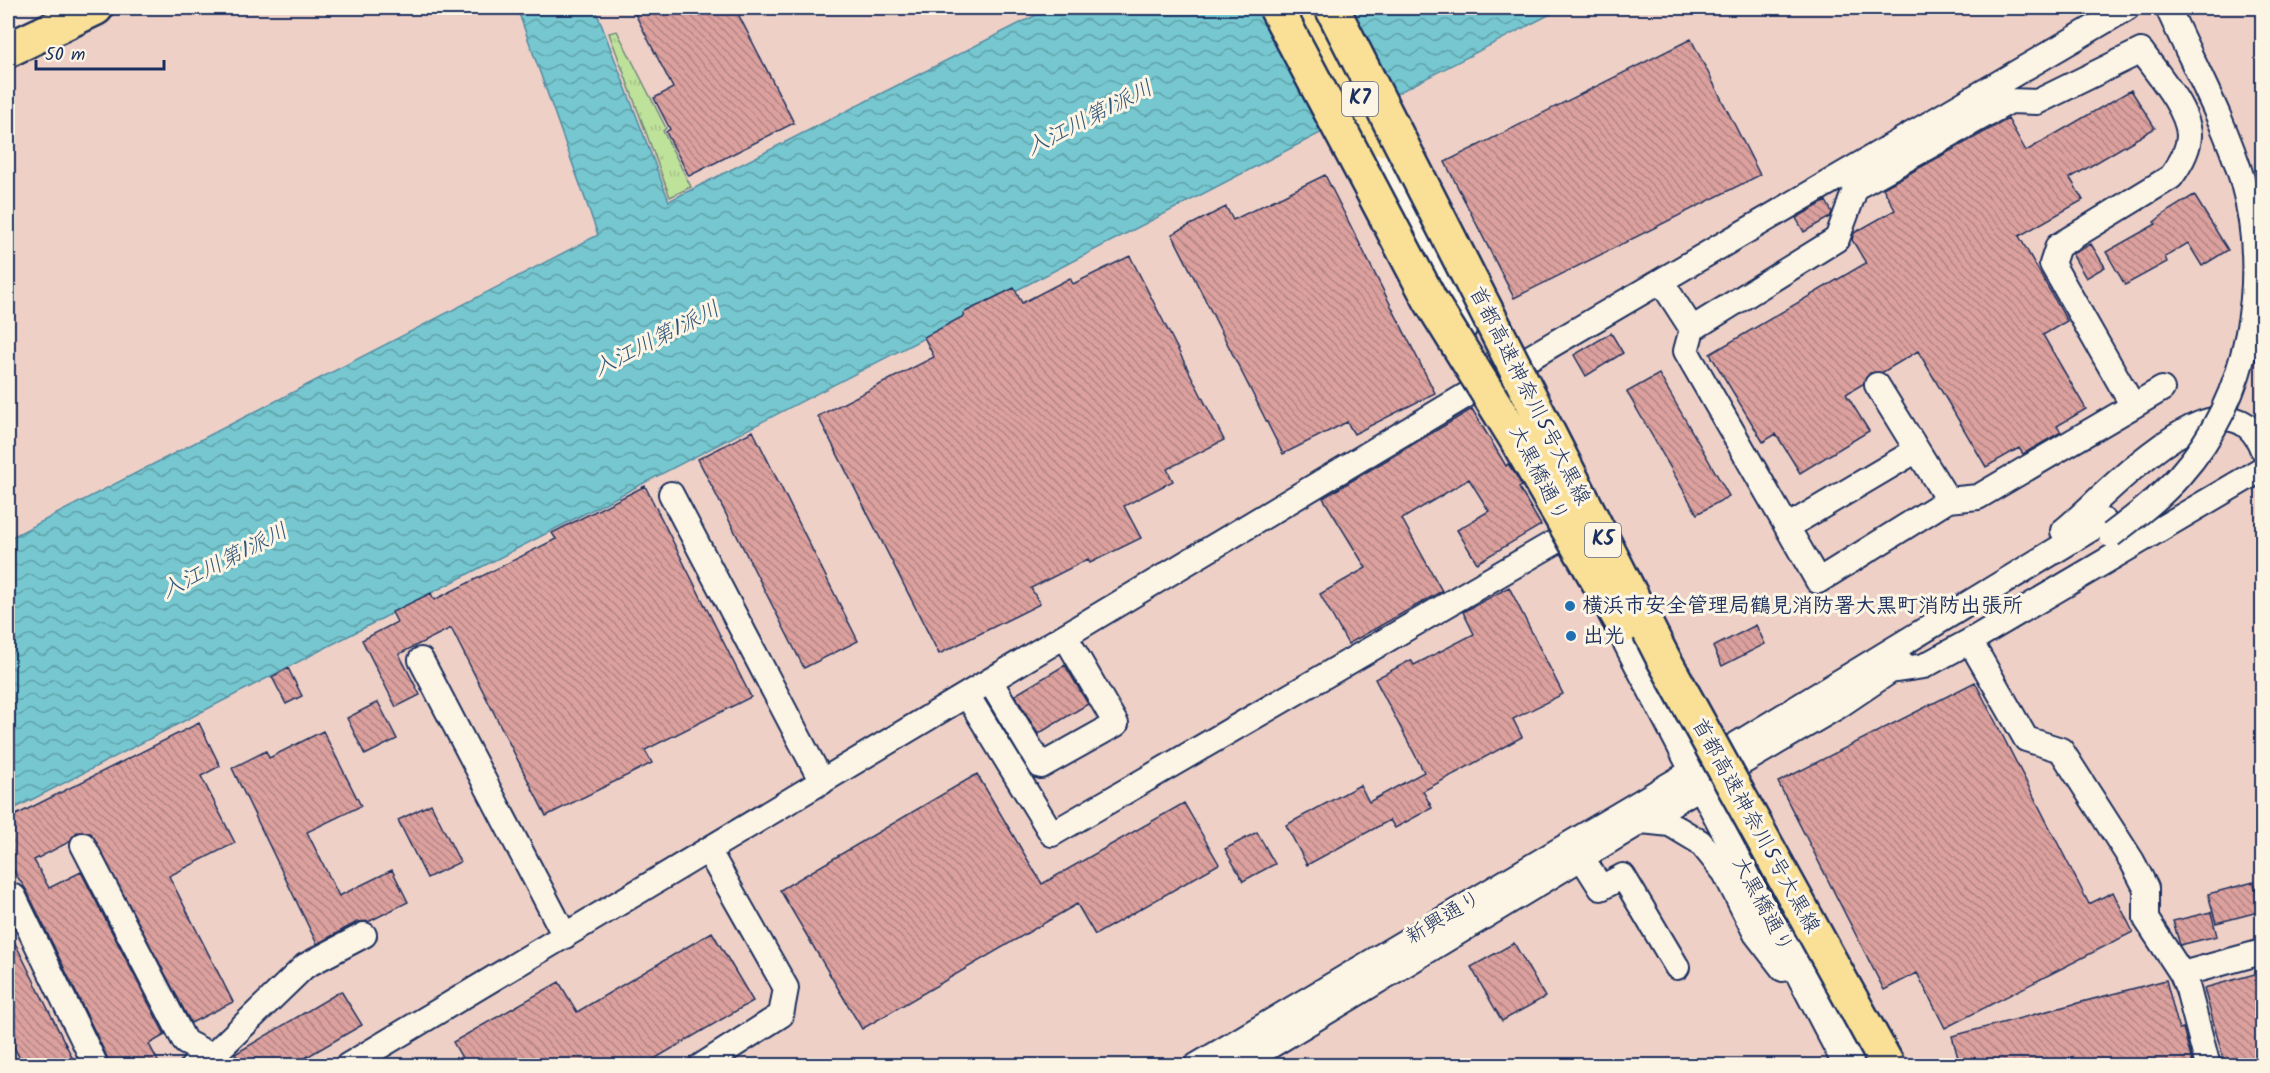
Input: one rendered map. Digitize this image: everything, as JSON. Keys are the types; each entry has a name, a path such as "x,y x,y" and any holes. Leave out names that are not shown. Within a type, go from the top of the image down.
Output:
{"highway":[{"path":"8,30 51,8"},
{"path":"8,50 96,8"},
{"path":"1276,8 1430,300 1515,437 1705,772"},
{"name":"K7","path":"1308,8 1412,190"},
{"name":"K5","path":"1320,8 1412,190"},
{"name":"首都高速神奈川5号大黒線","path":"1330,8 1662,656 1888,1065"},
{"name":"首都高速神奈川5号大黒線","path":"1412,190 1705,772 1780,890 1878,1065"}],"street":[{"name":"大黒橋通り","path":"1300,8 1569,534 1705,772 1864,1065"},
{"name":"大黒橋通り","path":"1330,8 1381,109 1431,200 1515,367 1824,1023 1846,1065"},
{"path":"347,1065 1490,381 2127,8"},
{"path":"1705,772 1849,677 2108,528 2184,446 2205,410 2230,348 2239,282 2237,220 2219,155 2156,8"},
{"path":"1705,772 1837,707 2161,494 2181,473 2201,446 2238,376 2253,311 2254,247 2251,211 2233,151 2168,8"},
{"path":"2133,406 2052,264 2058,246 2170,177 2182,162 2189,135 2179,105 2141,51 2037,102 2010,101 1856,187 1837,239 1692,329 1686,351 1818,581 1948,500 1978,497 2162,389"},
{"path":"1661,281 1692,329"},
{"path":"1877,385 1948,500"},
{"path":"1849,677 1890,639 1913,622 2056,536 2083,515 2130,469 2200,423 2228,417 2242,421 2252,428 2262,448"},
{"path":"1787,527 1917,450"},
{"path":"1890,671 1924,666 2262,469"},
{"path":"671,494 822,782"},
{"path":"967,695 1052,834 1569,534"},
{"path":"990,681 1041,766 1116,724 1065,636"},
{"path":"1970,641 2026,739 2061,750 2146,888 2146,919 2182,974 2208,1065"},
{"path":"421,660 566,936"},
{"name":"新興通り","path":"1237,1065 1642,821 1705,772"},
{"name":"新興通り","path":"1196,1065 1705,772"},
{"path":"1642,821 1670,824 1700,842 1725,873 1756,934 1824,1023"},
{"path":"83,845 185,1042 208,1062 305,966 364,935"},
{"path":"700,1065 781,1015 786,988 708,850"},
{"path":"1582,858 1601,888 1623,876 1677,967"},
{"path":"14,897 96,1065"},
{"path":"2182,974 2262,952"}],"shaded area":[{"path":"124,8 517,8 598,235 8,539 8,62"},
{"path":"595,8 1050,8 668,201"},
{"path":"1562,8 2262,8 2262,1065 8,1065 8,812"}],"green space":[{"path":"617,31 666,128 663,131 691,187 670,197 609,33"}],"water":[{"name":"入江川第1派川","path":"517,8 595,8 669,201 1050,8 1562,8 8,812 8,539 598,235"}],"building":[{"path":"632,8 735,8 794,123 689,176 666,132 670,129 654,98 673,88"},
{"path":"1691,39 1760,175 1514,298 1445,162"},
{"path":"2131,90 2155,128 2070,178 2083,200 2019,236 2067,321 2043,335 2086,409 2057,426 2061,432 2023,454 2019,448 1986,467 1918,351 1883,372 1870,373 1863,384 1846,394 1869,431 1800,473 1776,434 1763,442 1710,354 1866,263 1852,240 1854,233 1895,210 1883,188 2008,119 2026,151"},
{"path":"1325,175 1435,393 1354,434 1347,422 1283,454 1172,234 1226,207 1233,220"},
{"path":"2194,195 2228,250 2202,266 2188,243 2165,257 2167,262 2125,285 2106,252 2156,224 2154,222 2168,211"},
{"path":"1826,201 1832,212 1830,217 1804,232 1796,218"},
{"path":"2091,244 2105,267 2086,278 2072,254"},
{"path":"1130,256 1224,440 1167,469 1173,481 1124,506 1141,538 1090,563 1088,559 1031,588 1040,604 939,654 818,416 934,357 924,337 964,316 963,313 1014,288 1022,303 1070,278 1073,284"},
{"path":"1611,333 1623,353 1586,376 1574,355"},
{"path":"1659,374 1729,496 1697,514 1627,392"},
{"path":"1472,409 1506,466 1508,464 1516,475 1522,486 1519,488 1541,525 1477,563 1457,530 1489,511 1469,479 1402,519 1442,591 1348,644 1320,594 1366,568 1323,498"},
{"path":"753,431 858,641 804,668 698,459"},
{"path":"645,486 751,697 645,750 652,763 546,816 451,628 399,654 420,695 396,707 362,640 397,622 392,612 431,593 434,600 556,539 552,533"},
{"path":"1509,587 1563,694 1513,719 1522,737 1423,791 1432,808 1395,828 1390,820 1307,865 1286,825 1360,785 1369,802 1424,772 1375,679 1411,660 1414,665 1474,634 1463,612"},
{"path":"1756,625 1765,644 1722,666 1713,647"},
{"path":"1065,665 1088,704 1038,734 1015,695"},
{"path":"288,668 302,696 286,704 272,677"},
{"path":"1975,682 2089,904 2113,892 2133,932 1945,1028 1917,973 1884,990 1778,782"},
{"path":"378,702 397,739 365,755 347,718"},
{"path":"199,723 220,766 201,776 235,843 169,876 233,1002 191,1023 91,833 77,832 69,842 34,860 49,888 81,872 165,1035 149,1044 160,1065 111,1065 27,891 13,870 8,873 8,819"},
{"path":"323,731 361,806 307,832 339,896 392,870 408,902 370,921 357,922 317,944 232,768 266,751 269,758"},
{"path":"977,774 1042,884 1184,803 1219,864 1095,935 1077,904 862,1029 780,890"},
{"path":"431,804 460,862 427,878 398,820"},
{"path":"1257,832 1275,864 1243,881 1225,849"},
{"path":"2254,882 2262,911 2216,923 2208,894"},
{"path":"2211,912 2217,936 2180,945 2173,921"},
{"path":"8,929 76,1065 23,1065 8,1035"},
{"path":"712,932 753,1001 644,1065 466,1065 453,1042 559,982 577,1012"},
{"path":"1514,943 1545,997 1502,1021 1471,967"},
{"path":"2262,972 2262,1065 2225,1065 2204,988"},
{"path":"2166,980 2179,1029 2183,1028 2193,1065 1960,1065 1952,1036"},
{"path":"341,991 362,1025 293,1065 242,1065 235,1054"}],"place":[{"name":"横浜市安全管理局鶴見消防署大黒町消防出張所","path":"1570,606"},
{"name":"出光","path":"1571,636"}]}
